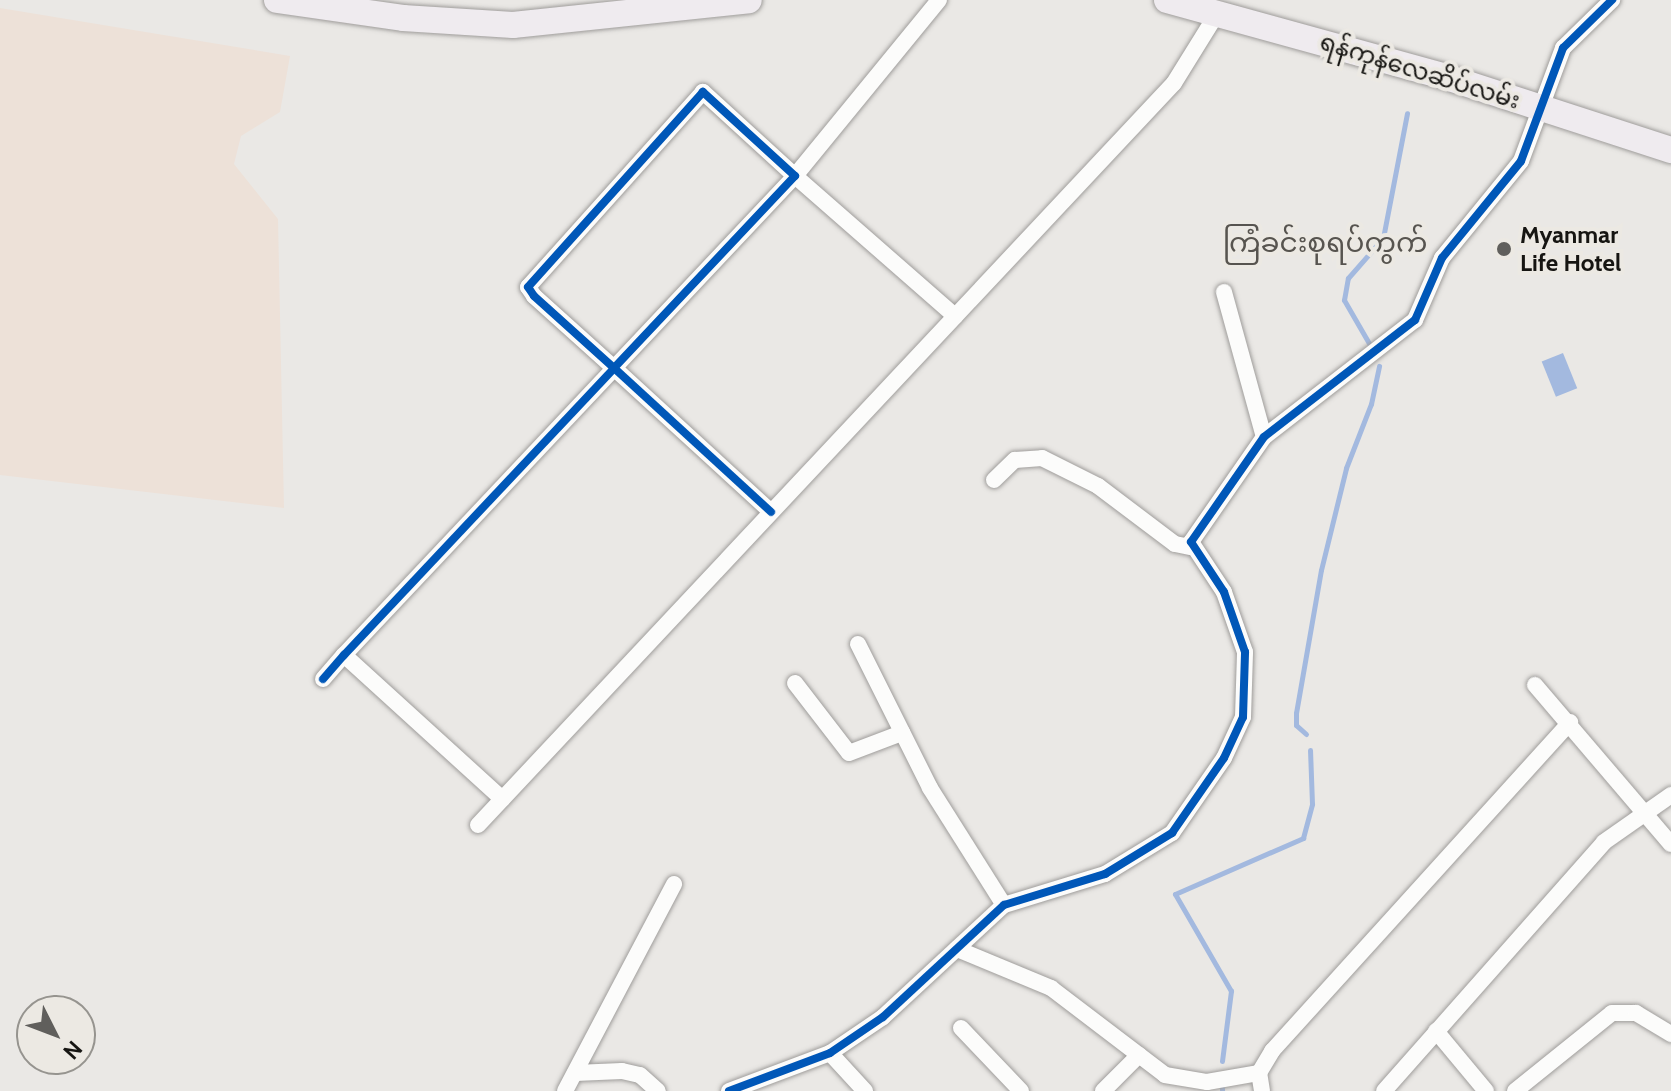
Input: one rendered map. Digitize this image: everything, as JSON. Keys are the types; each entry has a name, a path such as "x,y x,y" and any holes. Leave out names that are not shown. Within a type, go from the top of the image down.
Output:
{"main road":[{"path":"277,0 403,18 513,25 749,0"},
{"name":"ရန်ကုန်လေဆိပ်လမ်း","path":"1167,0 1218,12 1544,109 1671,150"}],"street":[{"path":"323,679 795,176 939,0"},
{"path":"1191,547 1264,437 1407,330 1442,258 1521,161 1544,109 1563,48 1612,0"},
{"path":"478,825 1174,83 1218,12"},
{"path":"771,512 528,287 703,92 955,316"},
{"path":"1224,292 1264,437"},
{"path":"729,1091 830,1053 883,1017 1004,905 1105,874 1172,833 1224,758 1243,717 1245,652 1224,592 1191,547 1175,544 1098,486 1042,458 1015,460 994,480"},
{"path":"858,644 930,788 1004,905"},
{"path":"344,655 502,799"},
{"path":"795,683 849,753 902,733"},
{"path":"1535,685 1570,722 1671,844"},
{"path":"1262,1091 1259,1073 1272,1051 1570,722"},
{"path":"1384,1091 1604,842 1671,795"},
{"path":"565,1091 674,884"},
{"path":"957,949 1051,988 1165,1075 1207,1082 1259,1073"},
{"path":"1515,1091 1612,1013 1636,1013 1671,1034"},
{"path":"961,1028 1021,1091"},
{"path":"1436,1031 1486,1091"},
{"path":"830,1053 865,1091"},
{"path":"1103,1091 1139,1055"},
{"path":"575,1073 622,1071 640,1075 658,1091"}],"shaded area":[{"path":"0,8 290,56 280,112 241,136 234,164 278,219 284,508 0,475"}],"water":[{"path":"1563,353 1577,388 1556,397 1542,362"}],"waterway":[{"path":"1370,345 1344,300 1348,278 1383,238 1407,113"},
{"path":"1306,734 1296,725 1296,713 1321,570 1346,468 1371,404 1379,366"},
{"path":"1222,1061 1231,991 1175,894 1303,838 1312,804 1310,750"}],"cycle path":[{"path":"729,1091 830,1053 883,1017 1004,905 1105,874 1172,833 1224,758 1243,717 1245,652 1224,592 1191,542 1264,437 1415,320 1442,258 1521,161 1563,48 1612,0"},
{"path":"323,679 344,655 614,368 795,176 703,92 528,287 534,296 614,368 771,512"}],"place":[{"name":"Myanmar Life Hotel","path":"1504,249"}],"district":[{"name":"ကြံခင်းစုရပ်ကွက်","path":"1325,242"}]}
